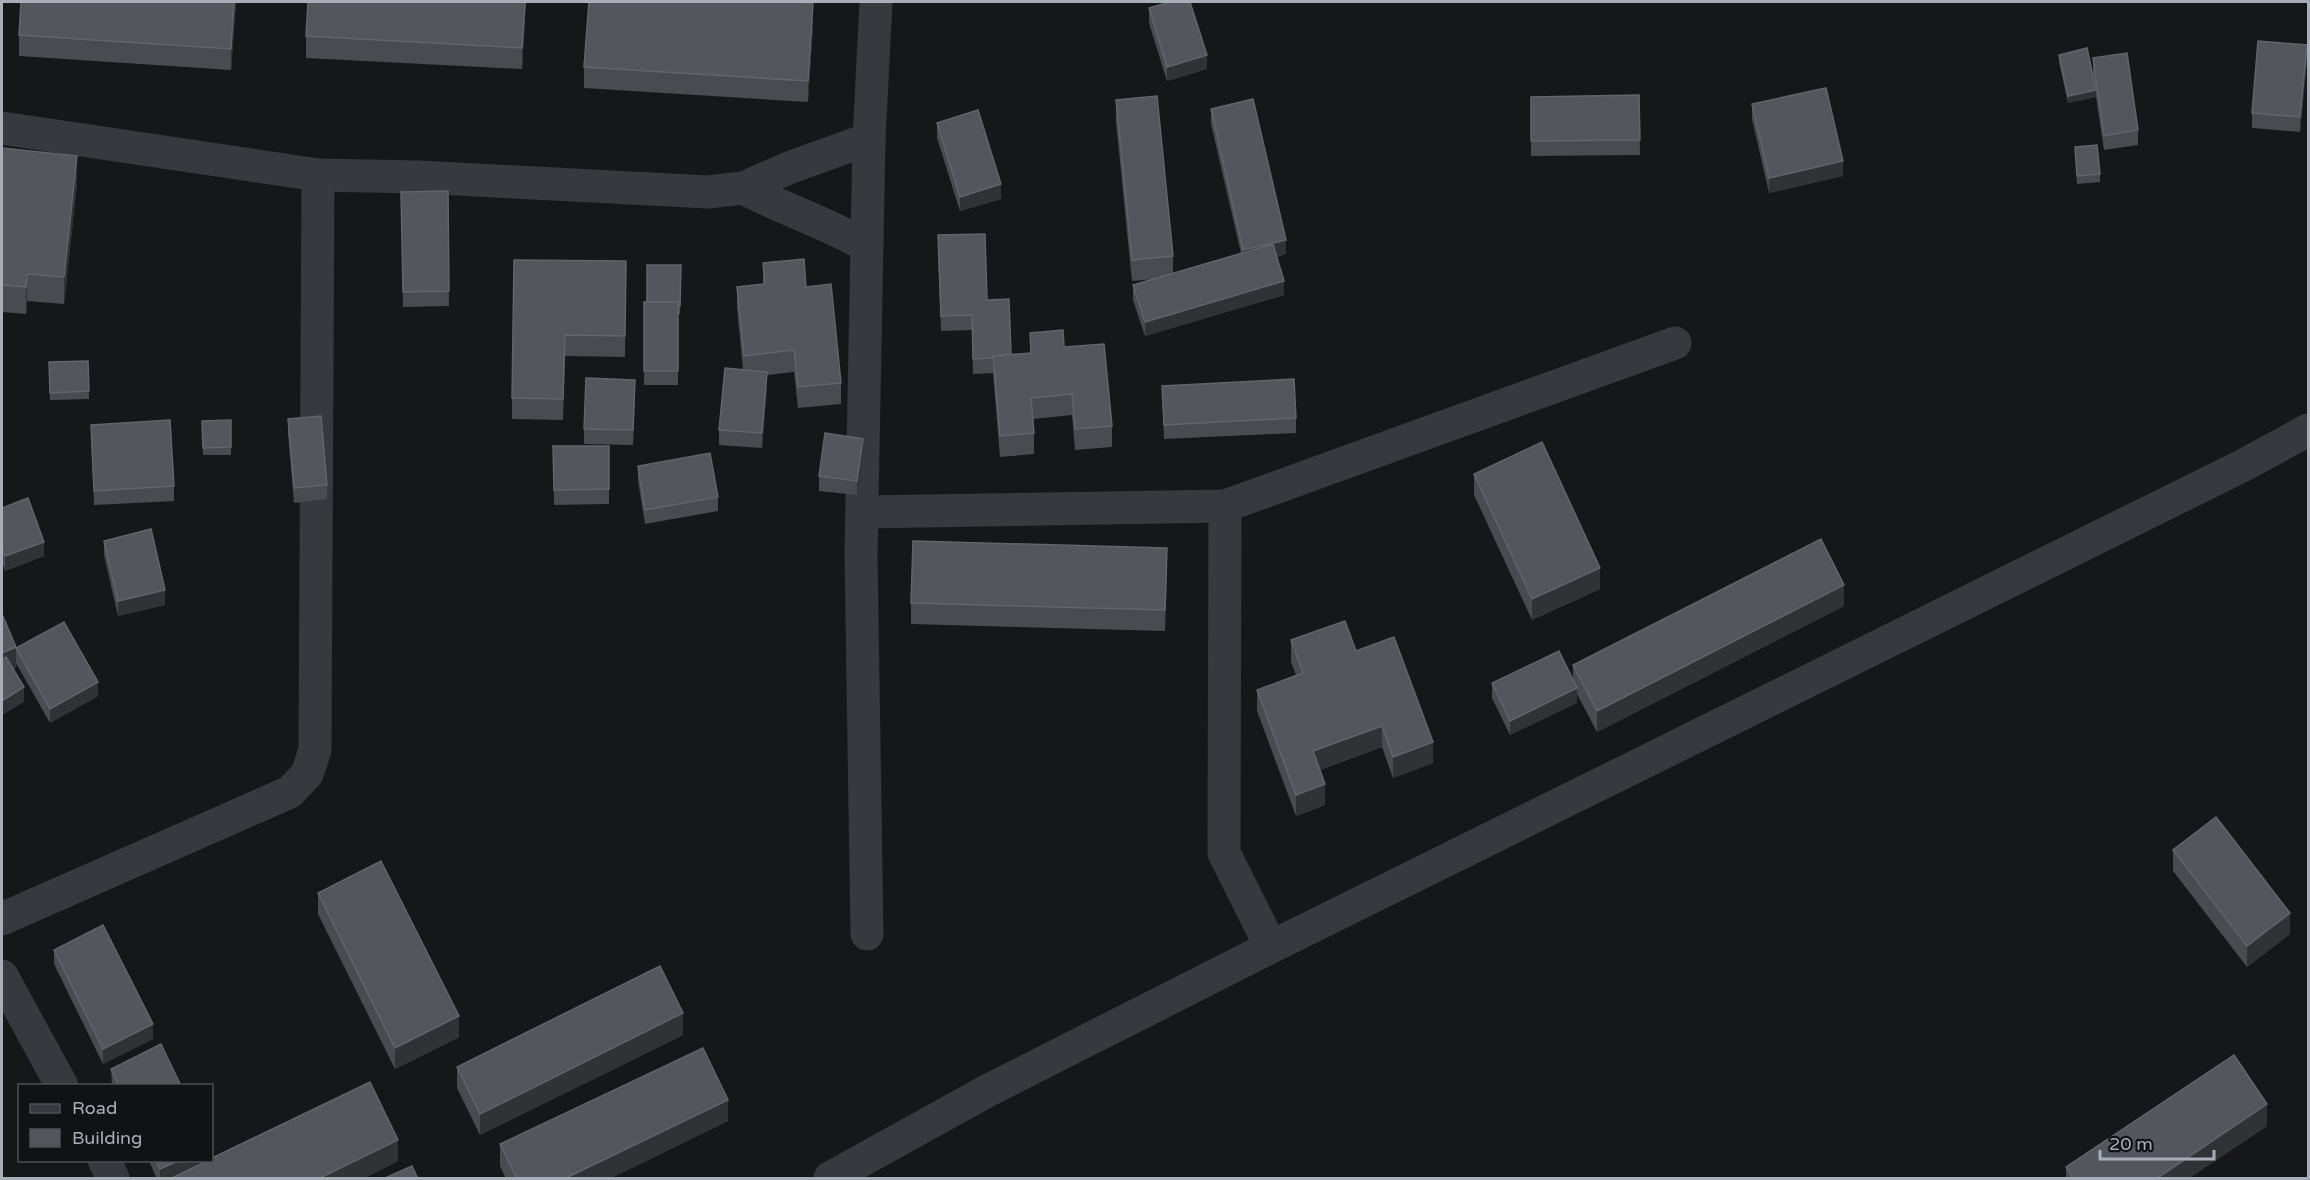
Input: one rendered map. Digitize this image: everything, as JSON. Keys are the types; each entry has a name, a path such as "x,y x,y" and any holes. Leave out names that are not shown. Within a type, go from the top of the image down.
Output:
{"street":[{"path":"867,934 862,512 869,140 876,2"},
{"path":"2,128 318,175 431,177 708,192 742,188 791,167 869,140"},
{"path":"2,919 290,792 307,774 315,750 318,175"},
{"path":"742,188 776,206 840,231 867,246"},
{"path":"862,512 1225,506 1675,343"},
{"path":"830,1179 987,1091 1271,947 2234,471 2308,430"},
{"path":"1225,506 1224,853 1271,947"},
{"path":"2,976 61,1084"},
{"path":"105,1162 114,1179"}],"building":[{"path":"21,2 234,2 231,49 19,35"},
{"path":"308,2 525,2 522,48 306,36"},
{"path":"589,2 813,3 808,81 584,67"},
{"path":"1170,2 1190,2 1207,55 1167,67 1149,8"},
{"path":"2258,41 2307,45 2300,117 2252,113"},
{"path":"2087,48 2096,90 2068,96 2059,55"},
{"path":"2127,53 2138,130 2104,136 2093,58"},
{"path":"1826,88 1843,161 1769,178 1752,104"},
{"path":"1639,95 1640,140 1531,141 1531,97"},
{"path":"1157,96 1173,256 1132,260 1116,100"},
{"path":"1253,99 1286,240 1243,250 1211,109"},
{"path":"978,110 1001,184 960,197 937,123"},
{"path":"2097,145 2100,174 2077,176 2075,147"},
{"path":"2,148 77,156 64,277 27,274 26,287 2,285"},
{"path":"448,191 449,291 403,292 401,192"},
{"path":"985,234 987,300 1009,299 1011,354 973,359 972,315 941,316 938,235"},
{"path":"1273,244 1284,281 1145,322 1133,285"},
{"path":"804,259 806,287 831,284 841,383 798,387 794,350 744,356 737,287 765,284 763,263"},
{"path":"514,260 626,261 625,336 565,335 563,399 512,398"},
{"path":"647,265 681,265 680,306 678,302 647,302"},
{"path":"644,302 678,302 678,371 644,371"},
{"path":"1063,330 1064,347 1104,344 1112,426 1075,429 1072,394 1031,398 1034,433 1000,436 993,356 1031,353 1030,333"},
{"path":"88,361 89,391 50,393 49,362"},
{"path":"725,368 767,372 762,433 719,430"},
{"path":"586,378 635,380 633,430 584,429"},
{"path":"1294,379 1296,418 1164,425 1162,386"},
{"path":"321,416 327,485 294,488 288,419"},
{"path":"170,420 174,486 94,491 91,425"},
{"path":"231,420 231,447 203,448 202,421"},
{"path":"825,433 863,439 857,481 819,476"},
{"path":"1542,442 1600,568 1532,599 1474,474"},
{"path":"553,446 609,446 609,489 554,490"},
{"path":"710,453 718,497 645,510 638,466"},
{"path":"28,498 44,542 5,556 2,547 2,508"},
{"path":"151,529 165,590 118,601 104,541"},
{"path":"1821,539 1844,585 1597,711 1573,665"},
{"path":"913,541 1167,548 1165,610 911,603"},
{"path":"2,614 16,647 2,653"},
{"path":"1345,621 1356,651 1394,637 1433,742 1393,757 1382,726 1313,751 1325,784 1296,795 1257,690 1303,673 1291,640"},
{"path":"64,622 98,682 50,709 16,648"},
{"path":"1559,651 1577,688 1510,721 1492,683"},
{"path":"6,657 24,687 2,701 2,660"},
{"path":"2216,817 2290,913 2247,946 2173,850"},
{"path":"381,861 459,1016 395,1048 318,893"},
{"path":"103,925 153,1024 103,1049 54,950"},
{"path":"660,966 683,1013 480,1114 457,1067"},
{"path":"161,1044 180,1084 118,1084 111,1069"},
{"path":"703,1048 728,1100 564,1179 517,1179 500,1144"},
{"path":"2234,1055 2267,1104 2156,1179 2073,1179 2066,1167"},
{"path":"370,1082 398,1140 318,1179 170,1179 205,1162 213,1162 213,1158"},
{"path":"156,1162 176,1162 160,1169"},
{"path":"412,1166 418,1179 383,1179"}]}
